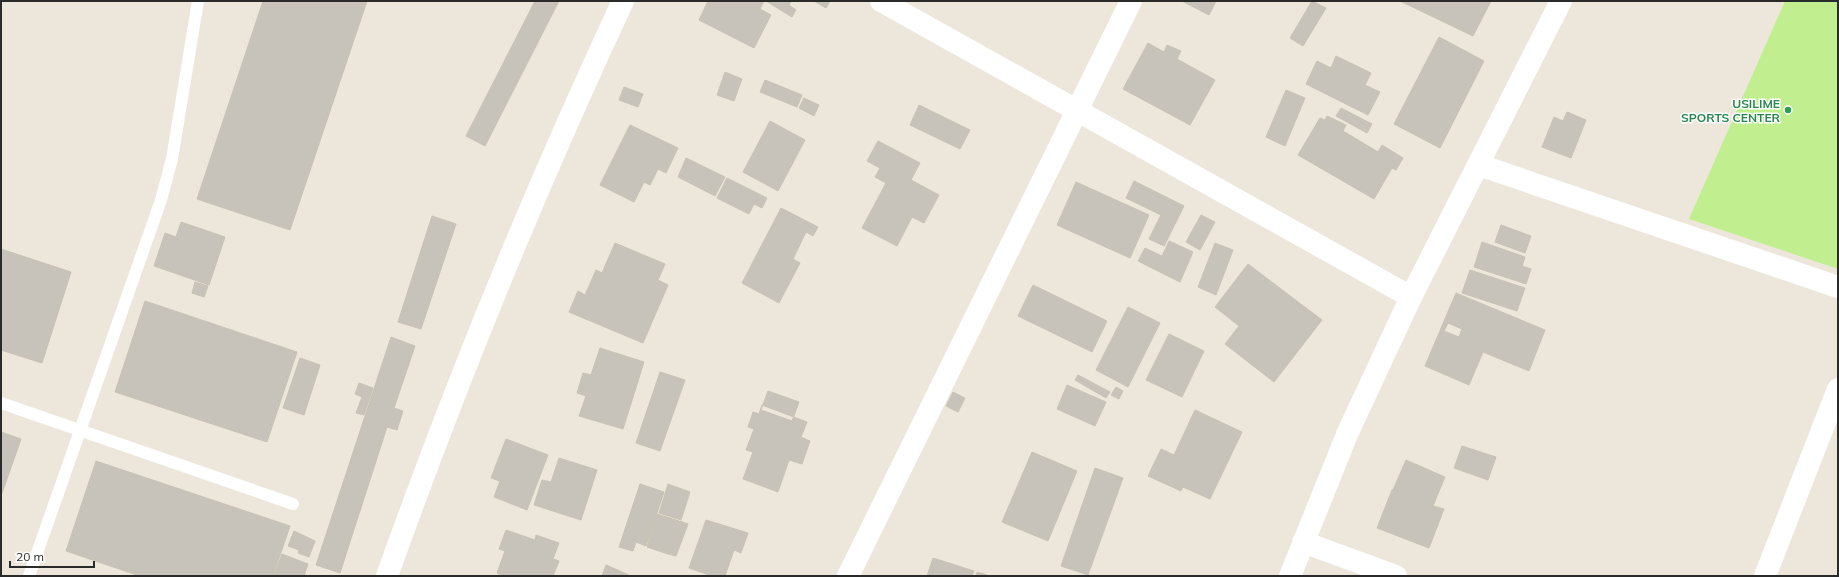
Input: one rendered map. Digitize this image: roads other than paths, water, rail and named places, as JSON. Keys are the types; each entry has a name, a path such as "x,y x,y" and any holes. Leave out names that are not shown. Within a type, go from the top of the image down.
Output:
{"street":[{"path":"387,576 429,459 531,203 623,1"},
{"path":"881,1 1411,297"},
{"path":"848,576 1131,1"},
{"path":"1290,576 1348,432 1411,297 1561,1"},
{"path":"1479,164 1838,287"},
{"path":"1765,576 1838,389"},
{"path":"1303,542 1396,576"}],"lane":[{"path":"29,576 160,200 172,159 198,1"},
{"path":"1,403 293,504"}],"place":[{"name":"USILIME SPORTS CENTER","path":"1788,110"}]}
